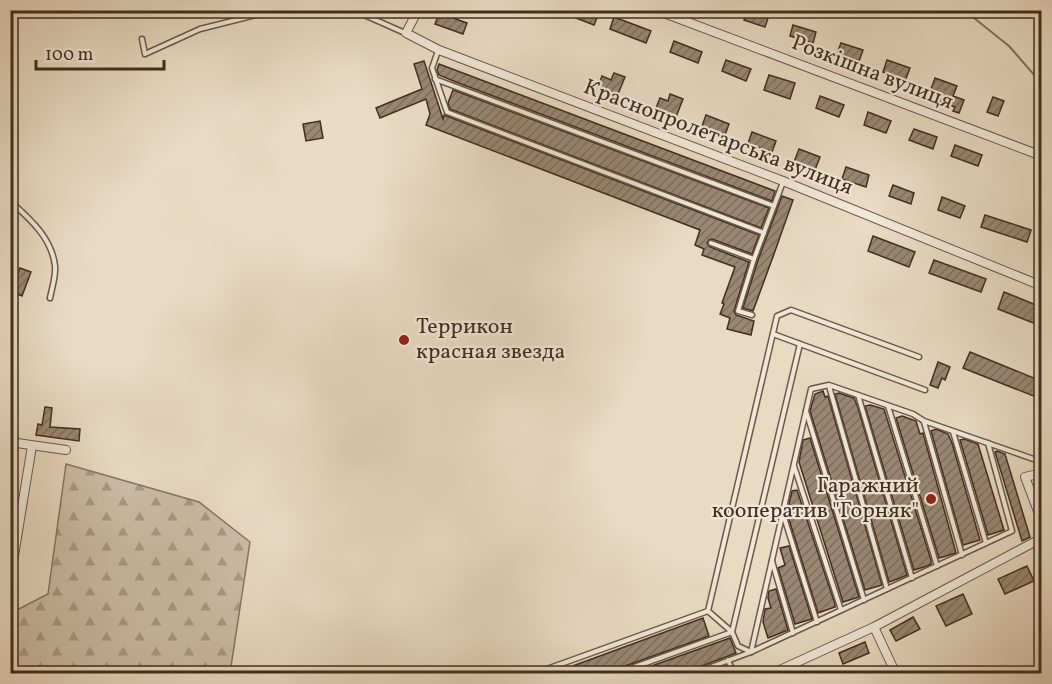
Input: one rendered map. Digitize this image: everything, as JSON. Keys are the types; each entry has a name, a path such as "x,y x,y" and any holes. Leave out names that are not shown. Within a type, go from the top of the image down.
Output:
{"street":[{"path":"406,33 418,10"},
{"name":"Розкішна вулиця","path":"656,10 1041,156"},
{"name":"Краснопролетарська вулиця","path":"406,33 439,50 783,182 1041,286"},
{"path":"10,442 66,450"},
{"path":"10,580 33,446"},
{"path":"1041,473 1025,477 1041,522"},
{"path":"771,674 874,627 1041,538"},
{"path":"874,627 896,674"}],"lane":[{"path":"142,39 145,54 200,29 276,10"},
{"path":"353,10 406,33"},
{"path":"439,50 432,68 447,112 764,233"},
{"path":"434,79 774,206"},
{"path":"752,315 738,311 754,259 783,182"},
{"path":"10,201 34,224 50,246 55,267 50,298"},
{"path":"711,243 754,259"},
{"path":"708,611 777,316 791,310 919,357"},
{"path":"773,334 925,390"},
{"path":"732,632 800,344"},
{"path":"752,652 811,389 829,386 858,395 1041,462"},
{"path":"829,386 887,589"},
{"path":"858,395 912,578"},
{"path":"888,406 937,566"},
{"path":"806,410 864,600"},
{"path":"924,421 962,555"},
{"path":"953,431 986,543"},
{"path":"692,674 752,652 1012,531 988,443"},
{"path":"794,464 841,610"},
{"path":"783,513 817,622"},
{"path":"772,560 793,633"},
{"path":"708,611 732,632 738,646 752,652"},
{"path":"533,674 708,611"},
{"path":"615,674 732,632"},
{"path":"728,660 734,674"}],"green space":[{"path":"66,464 199,502 250,542 230,673 11,673 11,638 15,611 48,594"}],"building":[{"path":"594,10 599,13 594,25 558,11"},
{"path":"748,10 756,10 769,15 765,27 744,20"},
{"path":"439,13 467,23 463,34 435,24"},
{"path":"614,17 651,31 646,43 610,29"},
{"path":"793,25 816,32 813,43 790,36"},
{"path":"674,41 702,52 698,63 670,52"},
{"path":"841,43 863,50 859,61 837,53"},
{"path":"726,60 751,69 746,81 722,71"},
{"path":"887,60 910,68 905,81 883,72"},
{"path":"424,61 443,119 444,115 759,235 752,254 712,239 707,243 710,247 749,262 734,311 736,315 754,321 751,335 727,329 730,318 720,314 735,267 702,255 704,249 695,245 700,230 426,125 430,114 426,99 380,118 376,108 422,89 414,64"},
{"path":"439,64 775,191 772,201 456,82 439,75 437,70"},
{"path":"614,73 625,77 618,94 598,87 602,76 611,80"},
{"path":"769,75 795,83 790,99 764,90"},
{"path":"935,78 957,86 953,96 964,100 959,113 953,111 955,107 938,101 941,93 931,89"},
{"path":"453,90 769,208 761,228 450,109 448,103"},
{"path":"670,94 683,99 676,117 656,108 660,98 668,101"},
{"path":"820,96 844,105 839,117 816,108"},
{"path":"993,97 1004,101 998,116 987,112"},
{"path":"868,112 891,121 886,133 864,125"},
{"path":"706,115 729,124 725,135 702,126"},
{"path":"320,121 323,138 306,141 303,124"},
{"path":"914,129 937,137 933,149 909,140"},
{"path":"752,132 776,141 772,152 748,143"},
{"path":"955,145 982,155 978,166 951,156"},
{"path":"799,149 820,157 815,170 794,162"},
{"path":"846,167 869,175 866,187 842,179"},
{"path":"893,185 914,193 911,204 889,196"},
{"path":"782,196 793,200 753,311 743,308"},
{"path":"942,197 965,206 960,218 938,210"},
{"path":"985,215 1031,230 1027,242 981,227"},
{"path":"873,236 915,252 909,267 868,251"},
{"path":"934,260 986,279 981,292 929,273"},
{"path":"20,268 31,272 22,296 11,291"},
{"path":"1004,292 1041,307 1041,326 998,309"},
{"path":"970,352 1041,381 1041,399 963,368"},
{"path":"938,362 950,367 945,380 942,378 938,388 930,385"},
{"path":"823,391 825,397 828,396 882,585 865,590 810,411 815,394"},
{"path":"839,393 854,398 858,408 907,575 889,582 835,394"},
{"path":"865,406 884,409 931,560 931,564 927,566 914,570"},
{"path":"45,407 52,408 50,427 80,429 79,441 36,435 38,424 42,425"},
{"path":"902,416 916,421 920,434 923,433 956,553 939,558 896,418"},
{"path":"936,429 948,434 952,443 980,540 963,545 931,431"},
{"path":"810,438 859,597 843,602 799,462 803,440"},
{"path":"964,439 978,444 1004,530 988,535 960,440"},
{"path":"995,452 1005,454 1030,537 1022,541"},
{"path":"797,490 835,604 835,607 818,613 787,513 792,491"},
{"path":"789,546 812,619 795,624 778,568 785,565 780,548"},
{"path":"1027,566 1034,581 1005,594 998,579"},
{"path":"776,589 788,630 768,638 763,622 765,609 771,608 768,598 769,591"},
{"path":"963,594 972,614 946,626 936,606"},
{"path":"913,617 920,629 896,641 890,630"},
{"path":"703,618 709,636 614,670 611,674 551,674"},
{"path":"730,638 736,653 691,670 688,674 629,674"},
{"path":"865,642 869,653 843,664 839,653"}],"waterway":[{"path":"964,10 1009,46 1042,84"}],"place":[{"name":"Террикон красная звезда","path":"404,340"},
{"name":"Гаражний кооператив \"Горняк\"","path":"931,499"}]}
